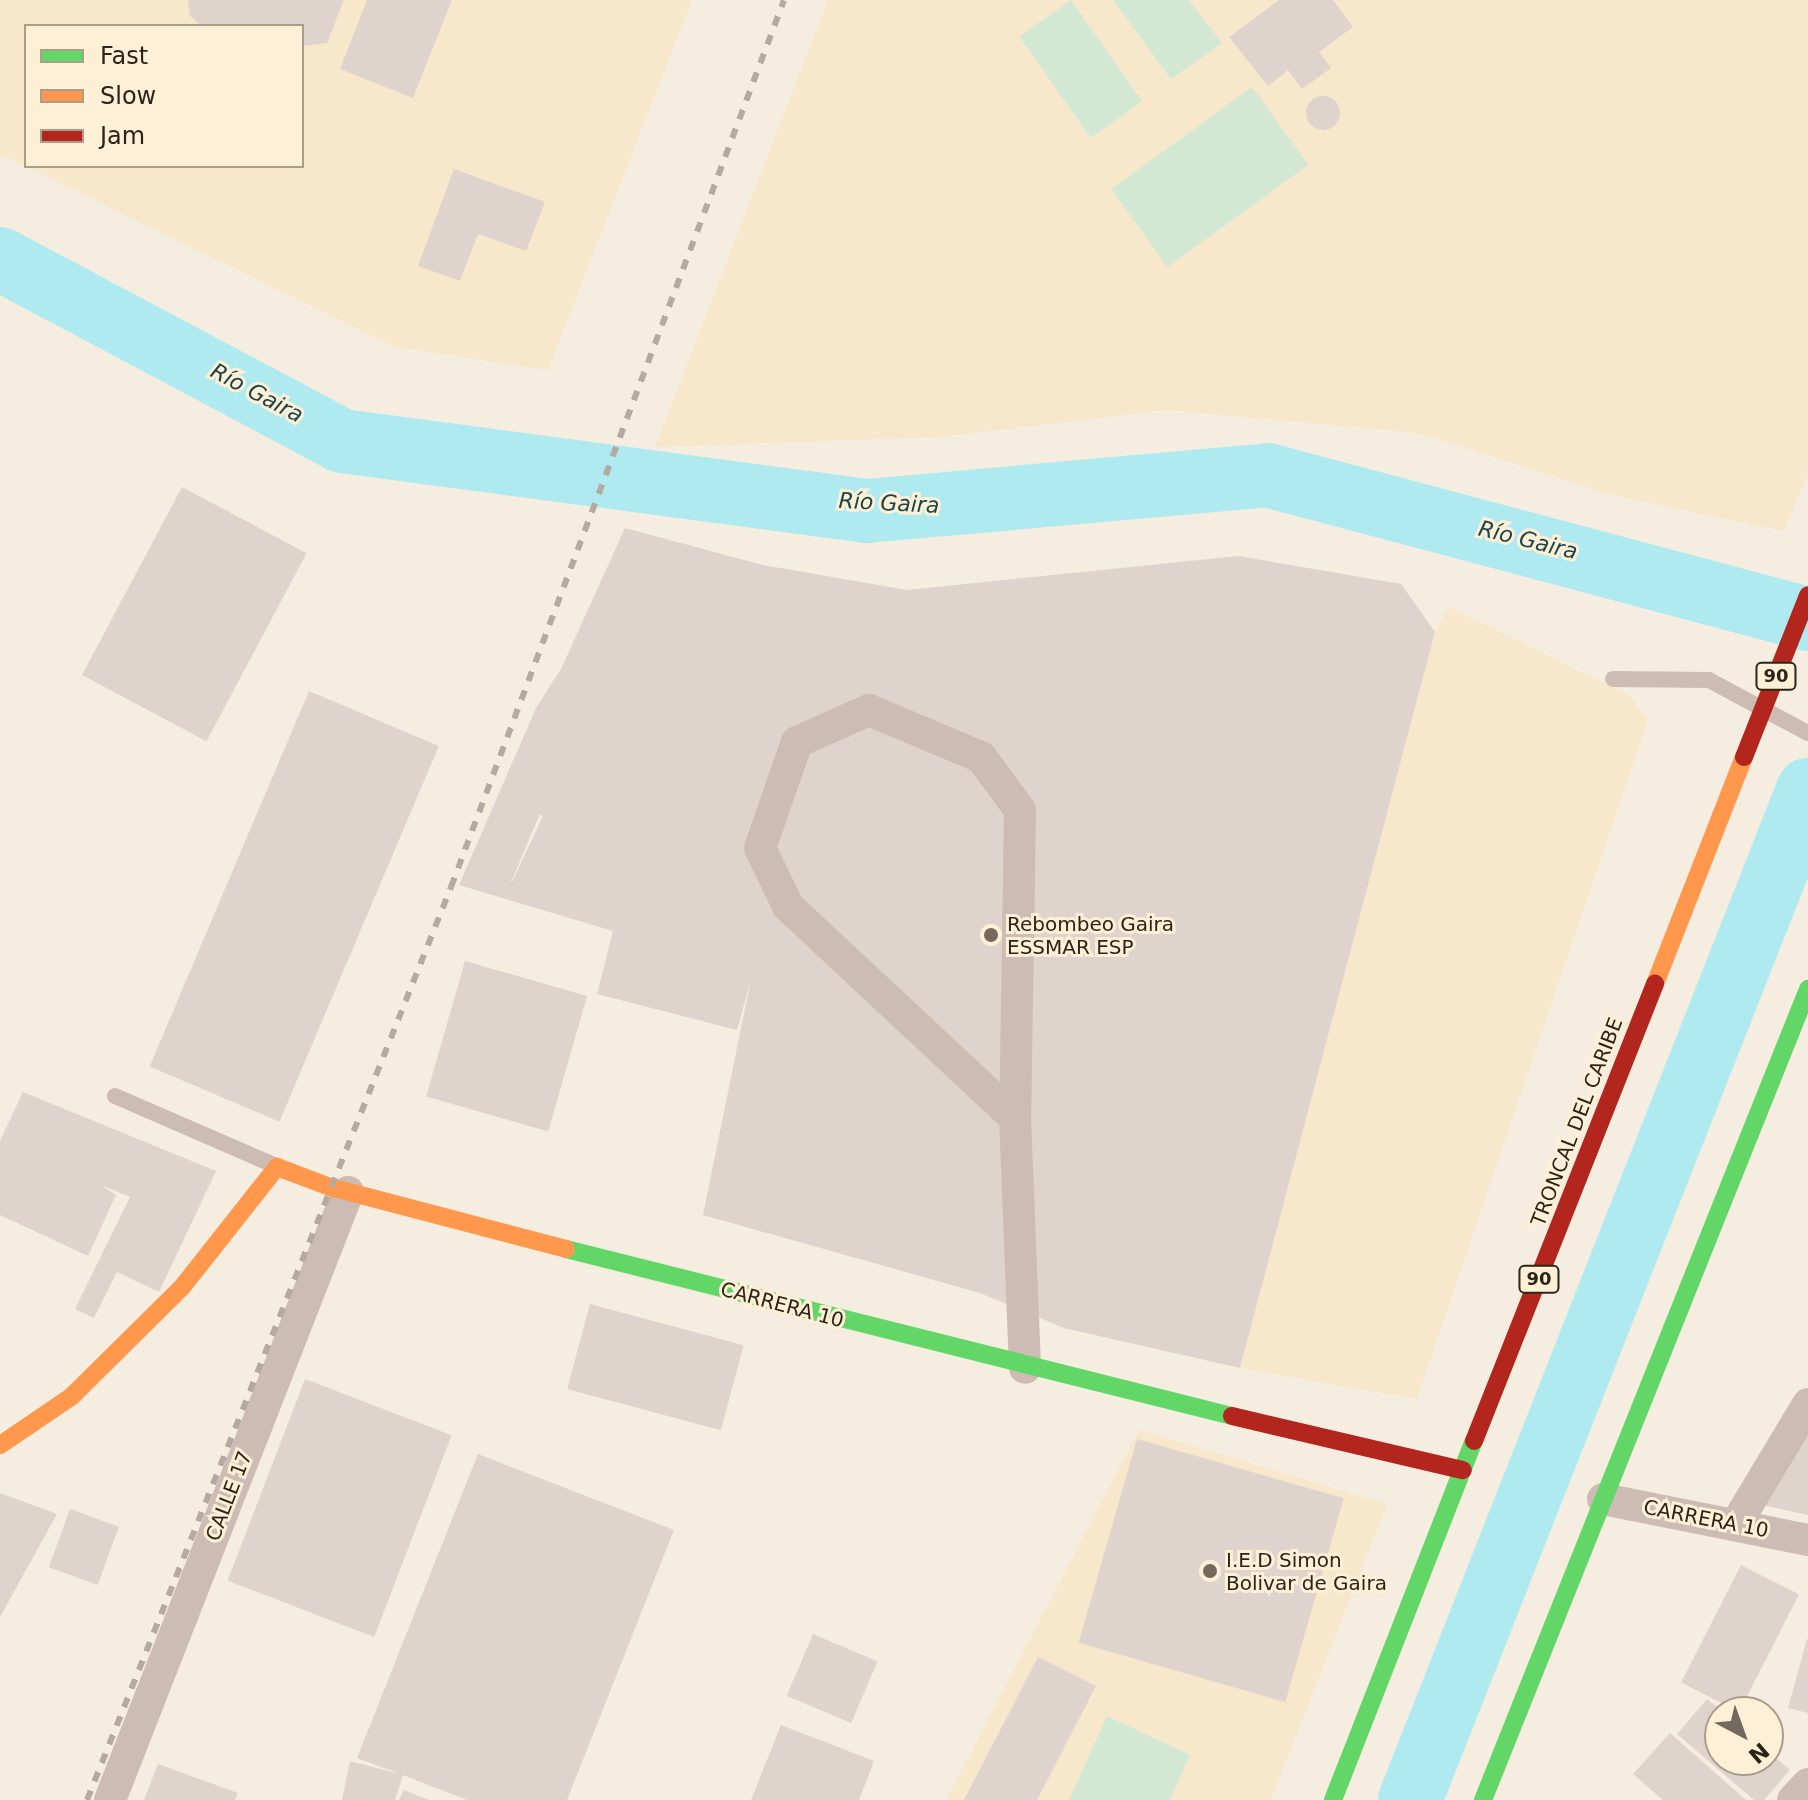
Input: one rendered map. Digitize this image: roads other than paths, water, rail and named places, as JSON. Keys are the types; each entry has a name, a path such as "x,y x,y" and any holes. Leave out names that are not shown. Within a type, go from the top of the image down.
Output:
{"main road":[{"name":"TRONCAL DEL CARIBE","path":"1333,1800 1808,595"},
{"path":"1483,1800 1808,989"},
{"name":"CARRERA 10","path":"277,1167 348,1192 1025,1368 1463,1470"},
{"path":"0,1445 71,1397 183,1286 277,1167"}],"street":[{"path":"1015,1118 788,906 760,848 797,742 869,710 981,757 1020,810 1015,1118 1025,1368"},
{"name":"CALLE 17","path":"110,1800 348,1192"},
{"path":"1736,1524 1808,1404"},
{"name":"CARRERA 10","path":"1603,1499 1808,1540"},
{"path":"1793,1800 1808,1784"}],"lane":[{"path":"1613,679 1709,680 1808,733"},
{"name":"CARRERA 10","path":"115,1096 277,1167"}],"waterway":[{"name":"Río Gaira","path":"0,259 342,441 867,511 1267,475 1808,619"},
{"path":"1410,1800 1808,790"}],"railway":[{"path":"87,1800 451,887 784,0"}],"place":[{"name":"Rebombeo Gaira ESSMAR ESP","path":"991,935"},
{"name":"I.E.D Simon Bolivar de Gaira","path":"1210,1571"}]}
